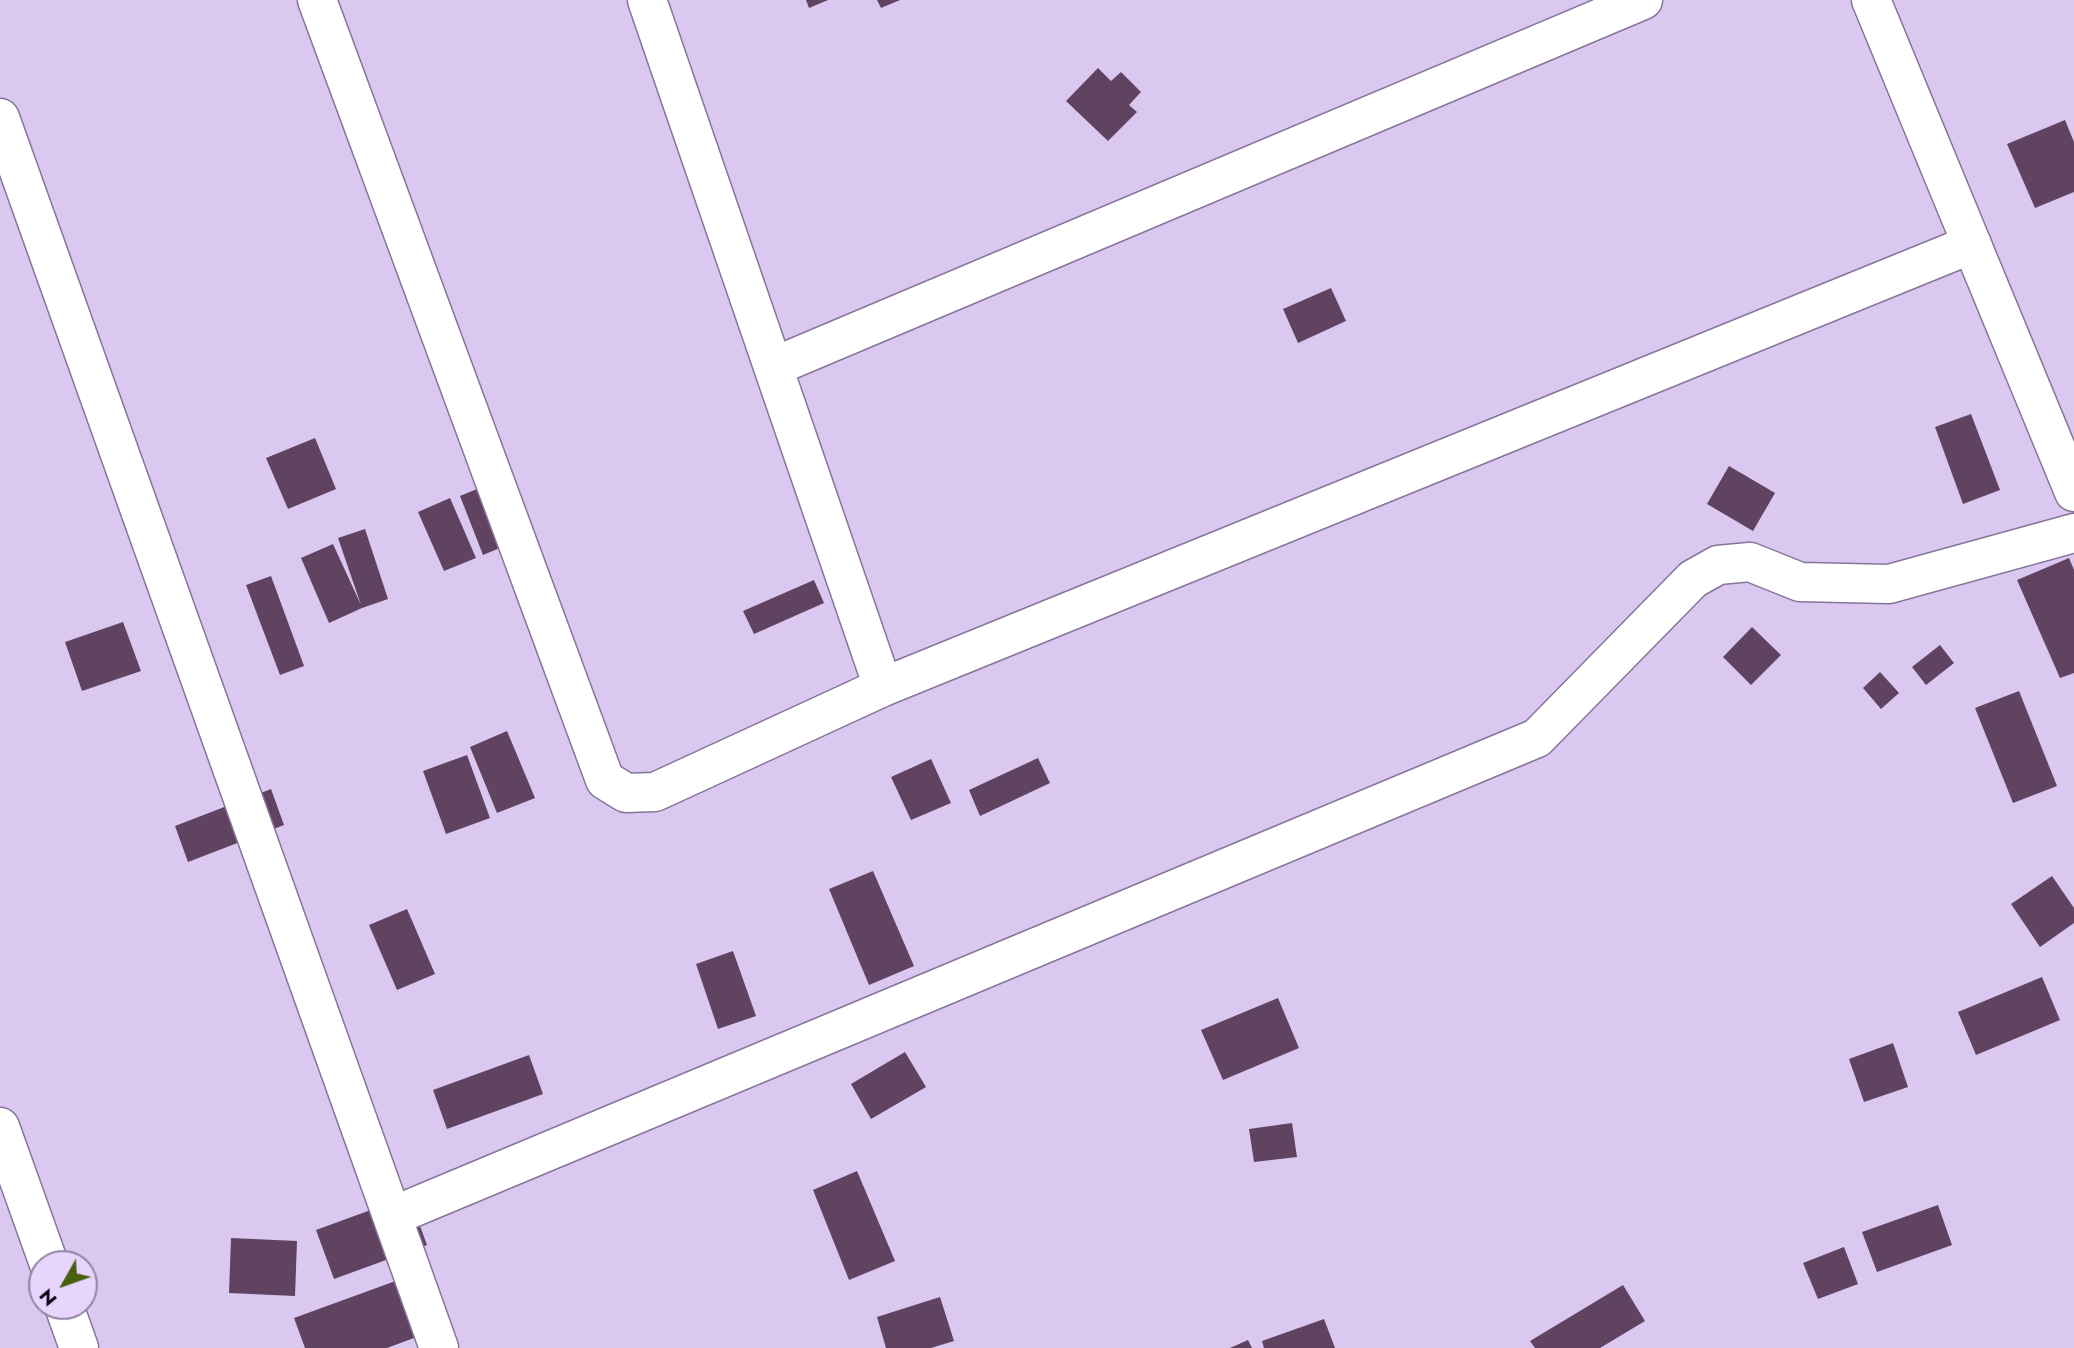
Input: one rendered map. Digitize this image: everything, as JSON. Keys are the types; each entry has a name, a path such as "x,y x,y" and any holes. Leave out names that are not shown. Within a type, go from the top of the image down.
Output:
{"street":[{"path":"317,0 605,780 626,793 655,792 883,687 1972,244"},
{"path":"648,0 883,687"},
{"path":"774,367 1643,0"},
{"path":"1871,0 2074,492"},
{"path":"0,118 439,1348"},
{"path":"393,1216 1537,738 1693,579 1718,565 1749,562 1800,582 1889,584 2074,533"},
{"path":"0,1127 44,1250"},
{"path":"69,1320 79,1348"}],"building":[{"path":"806,0 828,0 809,8"},
{"path":"877,0 900,0 881,8"},
{"path":"1098,68 1111,81 1121,72 1141,92 1129,105 1137,112 1108,141 1066,101"},
{"path":"2065,120 2074,142 2074,192 2035,208 2007,144"},
{"path":"1331,288 1346,321 1298,343 1283,309"},
{"path":"1971,414 2000,490 1963,504 1935,427"},
{"path":"315,438 336,489 288,509 266,458"},
{"path":"1729,466 1775,493 1753,531 1707,504"},
{"path":"484,486 507,545 483,555 460,496"},
{"path":"450,498 476,558 444,571 418,512"},
{"path":"365,529 388,599 329,623 301,558 333,544 361,605 338,538"},
{"path":"2069,558 2074,570 2074,673 2060,678 2017,580"},
{"path":"271,576 304,666 280,675 246,585"},
{"path":"814,580 824,603 754,634 743,611"},
{"path":"123,622 141,671 82,691 65,642"},
{"path":"1752,627 1781,655 1751,685 1723,657"},
{"path":"1940,645 1954,663 1926,685 1912,667"},
{"path":"1880,672 1899,693 1881,709 1863,688"},
{"path":"2019,691 2057,786 2013,803 1975,708"},
{"path":"507,731 535,798 497,813 470,747"},
{"path":"467,755 490,818 446,834 423,771"},
{"path":"1038,758 1050,783 980,816 969,790"},
{"path":"931,759 951,803 911,820 891,777"},
{"path":"271,789 284,825 188,862 175,826"},
{"path":"873,871 914,966 869,985 829,889"},
{"path":"2052,876 2074,908 2074,923 2040,947 2011,904"},
{"path":"407,909 435,974 397,990 369,925"},
{"path":"733,951 756,1016 718,1029 696,964"},
{"path":"2042,977 2060,1020 1976,1055 1958,1012"},
{"path":"1278,998 1299,1048 1223,1080 1201,1030"},
{"path":"1893,1043 1908,1087 1864,1102 1849,1059"},
{"path":"905,1052 926,1087 871,1119 851,1084"},
{"path":"529,1055 543,1094 447,1129 433,1090"},
{"path":"1292,1123 1297,1157 1254,1162 1249,1129"},
{"path":"857,1171 895,1261 849,1280 813,1190"},
{"path":"409,1196 427,1245 334,1279 316,1230"},
{"path":"1938,1205 1952,1245 1877,1272 1862,1232"},
{"path":"231,1238 297,1241 295,1296 229,1293"},
{"path":"1844,1247 1858,1284 1818,1299 1803,1263"},
{"path":"401,1279 422,1335 387,1348 305,1348 294,1318"},
{"path":"1623,1285 1645,1321 1600,1348 1535,1348 1530,1341"},
{"path":"940,1297 954,1341 931,1348 886,1348 877,1317"},
{"path":"1324,1319 1335,1348 1264,1348 1262,1341"},
{"path":"1248,1340 1252,1348 1230,1348"}]}
